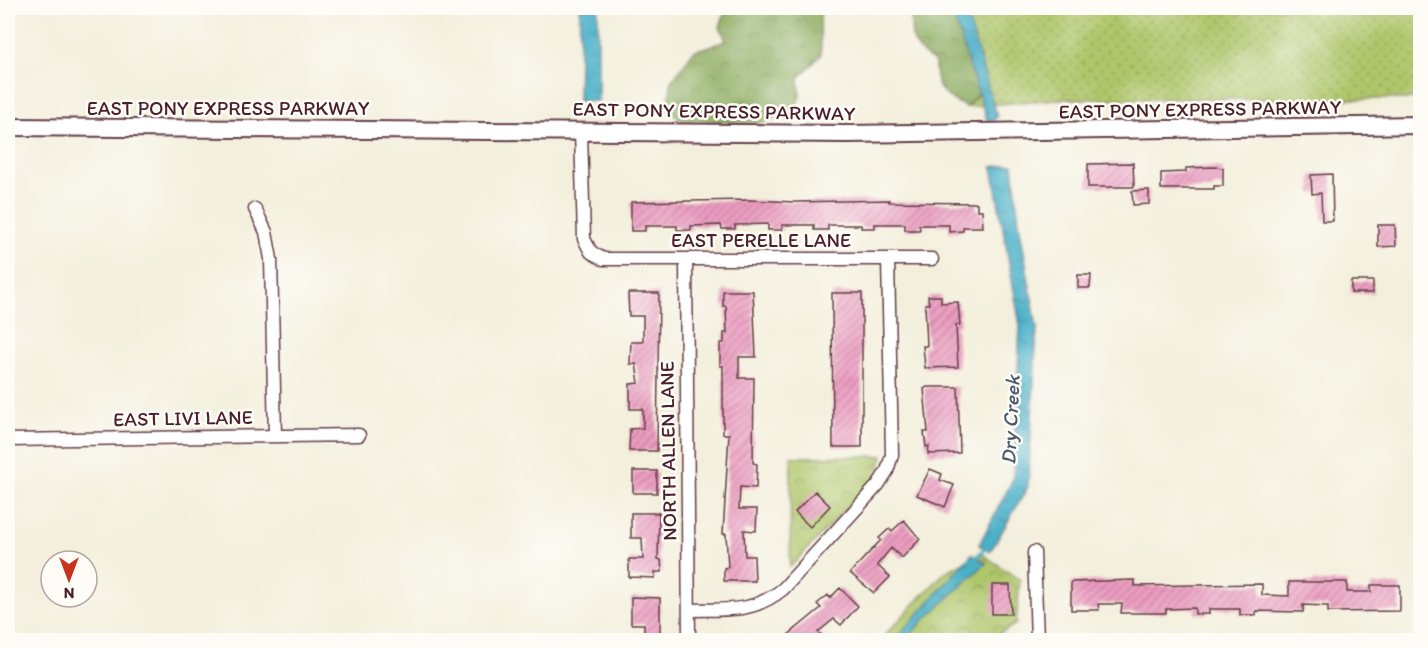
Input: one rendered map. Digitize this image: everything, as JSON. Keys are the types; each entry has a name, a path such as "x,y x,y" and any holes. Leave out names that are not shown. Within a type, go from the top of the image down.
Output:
{"street":[{"name":"EAST PONY EXPRESS PARKWAY","path":"8,127 1044,133 1420,125"},
{"name":"EAST PERELLE LANE","path":"581,131 584,239 591,252 607,260 932,259"},
{"path":"255,209 266,232 272,259 275,436"},
{"path":"689,610 751,608 768,601 783,589 878,485 887,471 892,455 888,259"},
{"name":"NORTH ALLEN LANE","path":"686,260 689,640"},
{"name":"EAST LIVI LANE","path":"8,440 359,435"},
{"path":"1034,552 1037,640"}],"green space":[{"path":"726,8 820,8 821,55 799,78 800,96 794,110 763,123 682,121 669,111 671,81 694,51 726,41 720,27"},
{"path":"912,8 968,8 962,40 982,90 966,107 951,99 938,85 935,62 920,51 913,40"},
{"path":"967,8 1420,8 1420,99 1055,99 966,107 982,90 962,40"},
{"path":"883,456 878,475 790,567 791,457"},
{"path":"981,553 1020,580 1016,624 988,640 880,640 945,572"}],"water":[{"path":"580,8 598,8 598,101 578,101"},
{"path":"951,8 965,8 997,117 993,121 987,120"},
{"path":"1013,164 1019,223 1037,328 1028,487 990,552 979,545 1013,479 1020,325 992,167"},
{"path":"972,554 986,563 923,621 906,640 895,640"}],"building":[{"path":"1133,163 1134,187 1088,187 1088,164"},
{"path":"1186,168 1223,168 1223,186 1214,186 1214,189 1161,189 1161,173 1186,172"},
{"path":"1332,174 1333,221 1322,221 1321,193 1312,194 1311,175"},
{"path":"1149,190 1149,204 1133,205 1132,191"},
{"path":"749,200 796,202 889,200 889,202 977,203 977,210 982,210 983,227 963,227 963,231 949,232 949,225 919,225 920,230 905,230 905,224 875,224 875,228 861,228 861,225 828,225 828,230 814,230 814,225 782,225 782,230 768,230 768,224 735,225 735,229 722,229 721,225 691,226 691,230 677,230 677,226 645,226 645,231 631,231 631,202"},
{"path":"1378,225 1395,225 1396,246 1378,247"},
{"path":"1078,275 1091,275 1090,288 1078,288"},
{"path":"1351,281 1373,281 1373,293 1351,293"},
{"path":"723,291 753,291 756,357 739,357 739,378 754,378 753,463 757,464 756,488 740,487 739,509 757,509 756,531 744,530 745,556 754,556 755,581 724,581 724,568 728,567 726,534 723,534 729,434 723,434 723,366 720,366 720,343 724,343 724,333 727,333"},
{"path":"628,293 659,293 657,451 629,451 630,429 643,428 643,409 630,409 630,384 639,383 636,364 630,364 631,342 643,342 643,316 629,316"},
{"path":"832,293 862,293 862,447 833,447"},
{"path":"928,296 941,296 941,303 958,302 960,325 956,325 958,367 925,368 923,346 927,346 925,304 929,304"},
{"path":"927,387 958,387 960,453 928,454 929,446 926,447 924,432 928,432 924,389"},
{"path":"930,469 942,474 940,480 954,485 945,507 917,495"},
{"path":"633,471 657,471 657,493 633,493"},
{"path":"815,491 830,506 810,527 795,512"},
{"path":"631,513 659,513 658,559 661,560 662,572 655,572 655,578 629,577 629,559 643,559 642,538 631,538"},
{"path":"904,520 920,539 902,558 891,548 877,565 890,577 874,593 850,573 881,540 879,538 889,529 892,531"},
{"path":"1135,580 1135,586 1262,584 1262,595 1289,596 1289,582 1347,582 1347,592 1371,592 1371,585 1400,585 1400,611 1328,612 1328,606 1303,605 1303,612 1256,611 1256,615 1240,615 1240,609 1209,609 1209,614 1195,614 1195,608 1166,609 1166,613 1121,613 1122,604 1098,604 1099,610 1071,610 1071,582"},
{"path":"992,585 1010,585 1011,614 992,614"},
{"path":"840,588 858,606 841,625 834,619 818,632 827,640 782,640 821,608 817,604 828,595 830,598"},
{"path":"631,597 660,598 660,640 644,640 644,624 631,624"}],"waterway":[{"name":"Dry Creek","path":"975,559 988,545"}]}
